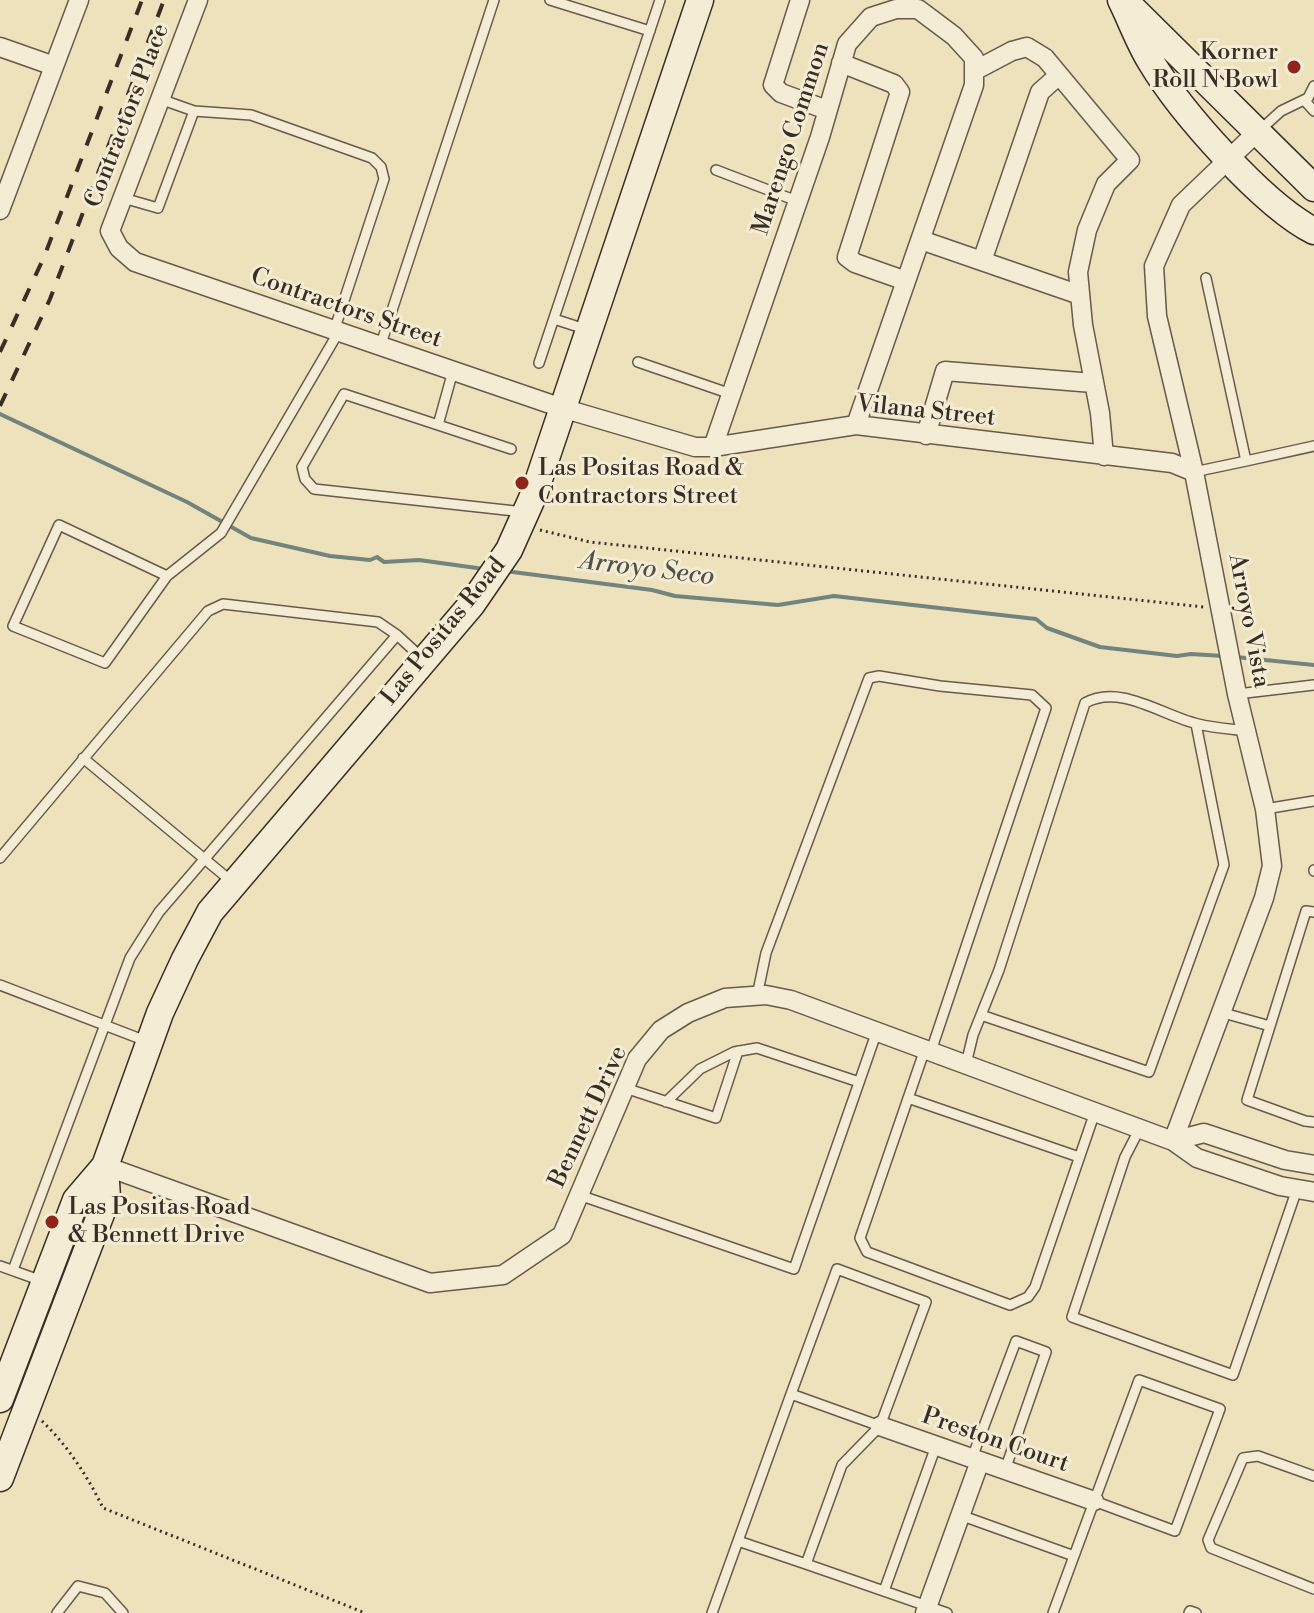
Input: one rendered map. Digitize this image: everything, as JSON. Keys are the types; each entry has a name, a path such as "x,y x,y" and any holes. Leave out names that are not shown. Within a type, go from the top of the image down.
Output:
{"main road":[{"name":"Las Positas Road","path":"0,1399 76,1200 105,1166 150,1042 185,959 210,912 472,604 509,550 524,519 700,0"},
{"path":"1123,0 1314,188"},
{"path":"1123,0 1149,59 1174,97 1282,210 1314,231"},
{"name":"Las Positas Road","path":"0,1478 107,1198 105,1166"}],"street":[{"path":"0,210 79,0"},
{"name":"Contractors Place","path":"119,248 110,231 198,0"},
{"path":"800,0 773,85 781,93 827,110"},
{"name":"Marengo Common","path":"713,447 847,44 871,17 923,4 974,58 974,71"},
{"path":"0,47 54,66"},
{"path":"856,425 974,85 974,71 1012,51 1027,47 1045,58 1130,160 1106,184 1087,230 1078,272 1104,456"},
{"path":"841,63 894,84 900,92 847,257 855,263 906,281"},
{"path":"982,261 1040,92 1059,75"},
{"name":"Arroyo Vista","path":"1173,1141 1264,898 1272,866 1265,809 1237,694 1194,472 1157,316 1154,266 1181,205 1256,133"},
{"path":"921,240 1080,295"},
{"name":"Contractors Street","path":"119,248 135,262 562,408"},
{"path":"926,435 945,371 1093,383"},
{"name":"Vilana Street","path":"562,408 695,447 713,447 856,425 1172,463 1194,472"},
{"name":"Bennett Drive","path":"105,1166 430,1283 503,1275 562,1235 637,1059 661,1030 688,1013 725,998 757,996 791,1000 1140,1128 1173,1141 1197,1158 1306,1190"},
{"name":"Bennett Drive","path":"1173,1141 1204,1133 1285,1160 1314,1165"},
{"name":"Preston Court","path":"880,1426 1094,1501"},
{"path":"926,1609 976,1460"}],"lane":[{"path":"380,347 494,0"},
{"path":"550,0 650,31"},
{"path":"539,363 660,0"},
{"path":"1256,133 1281,111 1304,100 1314,86"},
{"path":"160,99 194,111 251,115 372,158 381,167 384,179 336,332 252,484 221,533 167,576 105,663 13,626 59,525 167,576"},
{"path":"1304,100 1314,111"},
{"path":"123,198 158,208 194,111"},
{"path":"716,170 797,201"},
{"path":"1206,278 1246,461"},
{"path":"554,319 589,330"},
{"path":"638,362 731,394"},
{"path":"438,425 453,371"},
{"path":"511,449 344,394 302,467 305,479 314,489 524,519"},
{"path":"1194,472 1314,446"},
{"path":"0,858 190,629 208,611 223,604 378,622 425,660"},
{"path":"13,1270 130,958 159,912 397,635"},
{"path":"757,996 766,953 869,678 879,676 940,686 1032,695 1046,708 860,1238 862,1246 867,1252 1010,1305 1028,1297 1035,1287 1095,1112"},
{"path":"1237,694 1314,685"},
{"path":"966,1064 1085,703 1097,696 1139,702 1196,724 1247,731"},
{"path":"981,1015 1149,1072 1224,865 1196,724"},
{"path":"83,758 234,883"},
{"path":"1265,809 1314,801"},
{"path":"1314,912 1306,911 1247,1100 1314,1122"},
{"path":"0,985 150,1042"},
{"path":"1220,1012 1270,1026"},
{"path":"579,1195 794,1269 877,1031"},
{"path":"666,1102 700,1069 738,1051 757,1048 859,1082"},
{"path":"625,1088 716,1118 738,1051"},
{"path":"908,1098 1079,1157"},
{"path":"1140,1128 1125,1157 1072,1317 1233,1375 1306,1190"},
{"path":"0,1266 71,1292"},
{"path":"712,1613 837,1269 926,1302 880,1426 842,1465 806,1564"},
{"path":"976,1460 1016,1341 1046,1352 1005,1470"},
{"path":"1053,1613 1094,1501 1139,1380 1220,1409 1175,1531 1094,1501"},
{"path":"791,1394 880,1426"},
{"path":"884,1591 936,1446"},
{"path":"1314,1476 1258,1456 1243,1458 1208,1540 1211,1548 1314,1589"},
{"path":"960,1515 1074,1556"},
{"path":"738,1541 884,1591 926,1609 947,1613"},
{"path":"57,1613 78,1586 105,1593 123,1613"},
{"path":"1189,1613 1196,1613"}],"path":[{"path":"524,519 590,542 1220,611"},
{"path":"25,1412 43,1421 54,1432 91,1482 103,1508 365,1613"}],"waterway":[{"name":"Arroyo Seco","path":"0,414 187,502 251,538 330,556 370,560 377,557 384,562 419,560 484,569"},
{"name":"Arroyo Seco","path":"505,571 652,590 675,596 778,605 834,596 1036,619 1047,628 1100,647 1177,656 1223,656"},
{"name":"Arroyo Seco","path":"1236,657 1314,665"}],"railway":[{"path":"0,352 44,257 142,0"},
{"path":"0,406 50,299 164,0"}],"place":[{"name":"Korner Roll N Bowl","path":"1294,67"},
{"name":"Las Positas Road & Contractors Street","path":"522,483"},
{"name":"Las Positas Road & Bennett Drive","path":"52,1222"}]}
